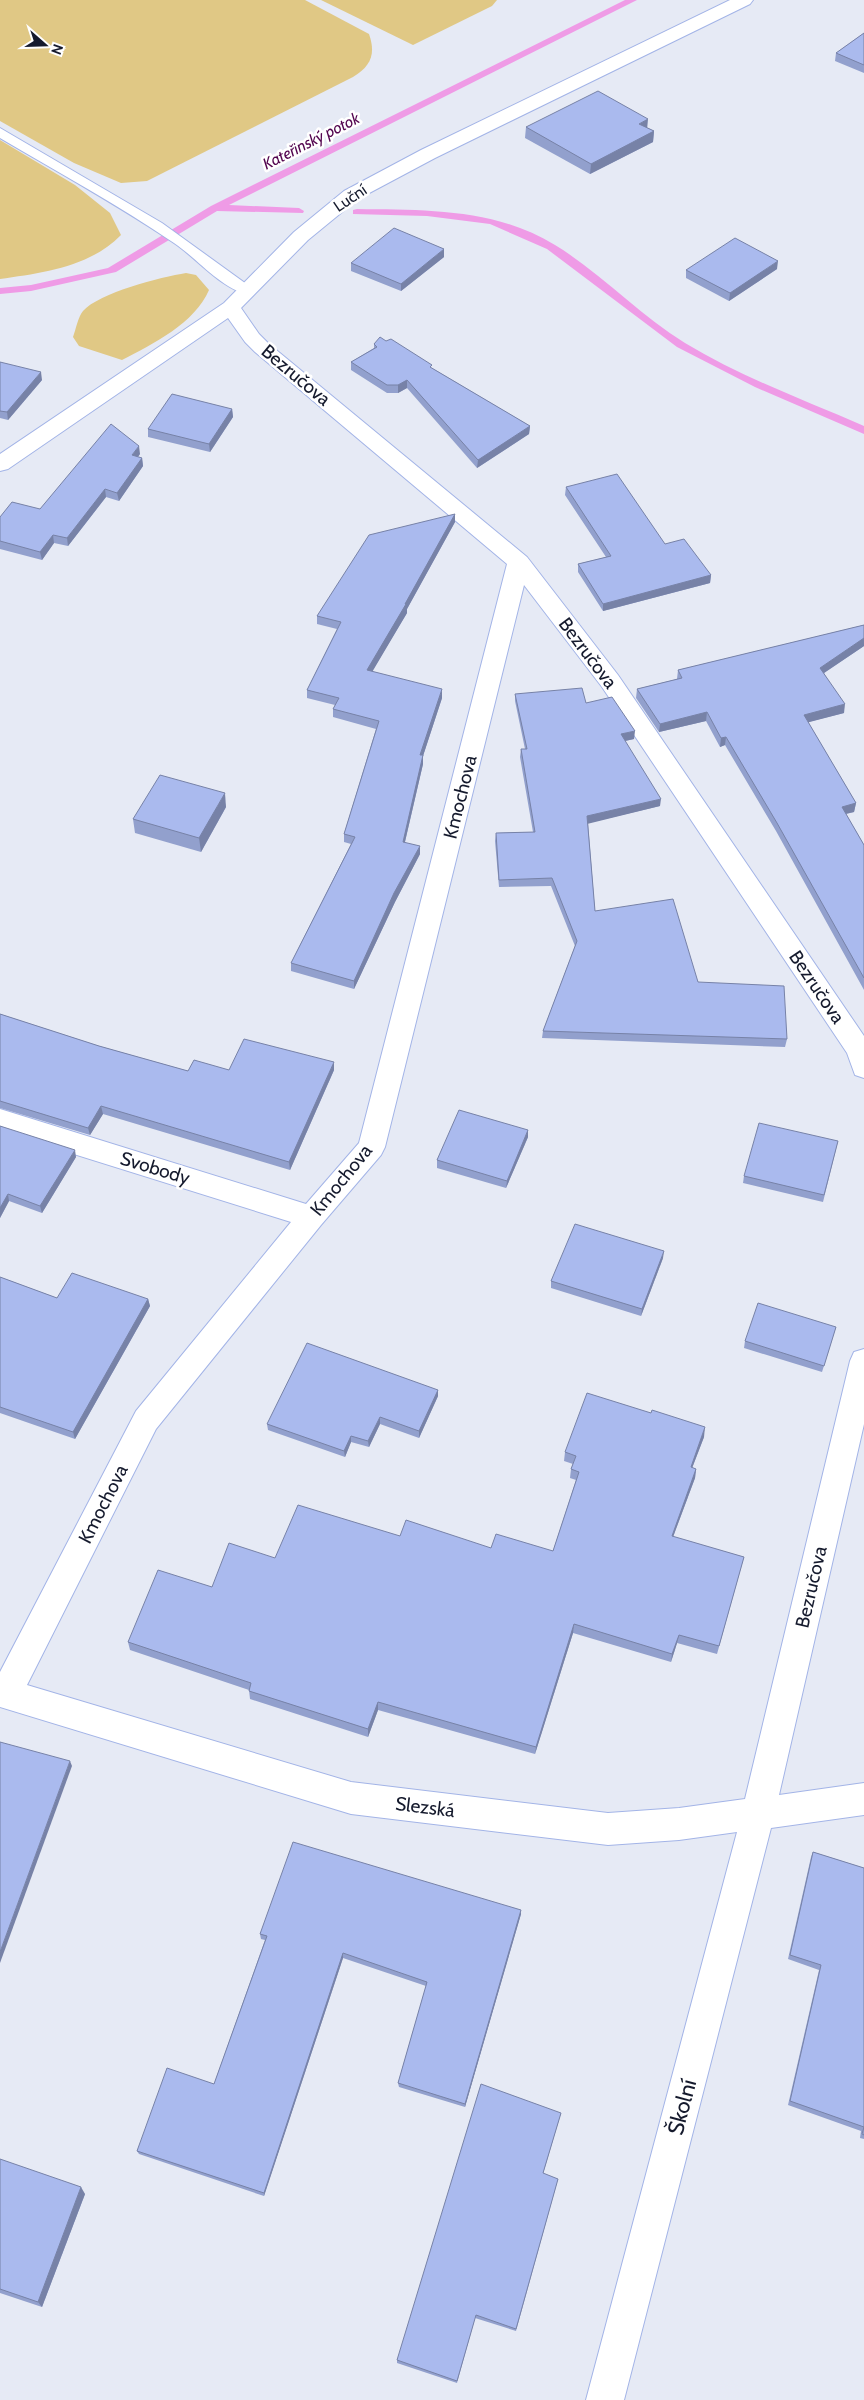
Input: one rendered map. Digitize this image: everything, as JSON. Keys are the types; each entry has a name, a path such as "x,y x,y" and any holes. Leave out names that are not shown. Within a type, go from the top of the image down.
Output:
{"street":[{"name":"Luční","path":"0,464 231,307 301,236 351,195 428,154 744,0"},
{"name":"Bezručova","path":"231,307 252,338 262,348 519,562 610,681 860,1051 864,1068"},
{"name":"Kmochova","path":"3,1693 146,1420 311,1217 372,1147 519,562"},
{"name":"Svobody","path":"0,1120 311,1217"},
{"name":"Bezručova","path":"758,1813 864,1361"},
{"name":"Slezská","path":"3,1693 351,1798 608,1829 680,1824 864,1799"},
{"name":"Školní","path":"605,2400 758,1813"}],"lane":[{"path":"0,132 145,217 193,249 226,278 249,290"}],"shaded area":[{"path":"0,0 305,0 369,34 372,53 368,64 353,77 147,181 121,183 74,163 0,121"},
{"path":"321,0 497,0 492,6 413,45"},
{"path":"0,140 75,185 110,213 121,235 95,255 65,267 0,279"},
{"path":"186,273 196,275 209,290 203,302 194,313 172,331 147,347 122,360 79,346 73,337 81,314 91,304 131,287"}],"building":[{"path":"864,33 864,65 836,53"},
{"path":"598,91 648,119 639,124 654,131 591,164 526,127"},
{"path":"394,228 444,249 401,284 351,263"},
{"path":"735,238 778,261 730,293 686,270"},
{"path":"380,337 386,341 391,339 432,365 430,367 530,426 478,460 407,380 398,385 387,385 351,362 377,347 374,344"},
{"path":"0,362 41,372 7,412 0,411"},
{"path":"172,394 232,409 209,444 148,429"},
{"path":"111,424 139,446 132,455 142,458 117,493 105,489 67,538 53,535 40,552 0,541 0,517 12,502 40,509"},
{"path":"617,474 665,544 684,539 711,575 603,604 578,564 611,556 566,487"},
{"path":"455,514 406,604 367,670 442,689 420,755 423,755 403,842 420,846 394,893 354,981 291,963 355,837 344,834 379,721 333,709 339,698 307,690 341,622 317,616 369,535"},
{"path":"864,625 864,638 820,668 845,704 804,715 856,803 842,807 864,845 864,978 777,823 726,737 721,738 707,712 660,724 637,689 682,678 678,670"},
{"path":"582,688 586,703 612,697 635,731 621,734 661,799 587,816 595,911 673,899 698,982 784,986 787,1039 543,1031 577,941 552,878 499,880 496,833 535,832 521,749 527,749 515,694"},
{"path":"160,775 225,793 199,838 133,819"},
{"path":"0,1014 99,1046 188,1071 194,1060 229,1070 244,1039 334,1062 289,1162 101,1106 88,1128 0,1101"},
{"path":"459,1110 528,1130 507,1181 437,1160"},
{"path":"759,1123 838,1141 824,1195 744,1176"},
{"path":"0,1126 75,1150 40,1206 8,1194 0,1208"},
{"path":"575,1224 664,1251 642,1309 551,1281"},
{"path":"72,1273 148,1299 73,1432 0,1407 0,1277 57,1298"},
{"path":"758,1303 836,1327 824,1366 745,1341"},
{"path":"307,1343 438,1390 419,1431 380,1417 368,1441 351,1436 344,1451 267,1424"},
{"path":"587,1393 651,1413 652,1410 705,1427 691,1467 696,1469 672,1536 744,1557 719,1646 679,1635 672,1654 574,1624 536,1747 378,1702 368,1729 249,1691 251,1683 128,1642 158,1570 212,1587 229,1543 275,1558 298,1505 400,1536 406,1520 491,1548 496,1534 553,1551 579,1472 571,1469 576,1456 565,1452"},
{"path":"0,1742 70,1761 0,1952"},
{"path":"293,1842 521,1910 465,2104 398,2083 427,1982 343,1953 264,2193 137,2151 167,2068 214,2084 267,1936 260,1934"},
{"path":"813,1852 864,1868 864,2127 790,2101 821,1965 790,1955"},
{"path":"481,2084 561,2113 543,2173 558,2179 516,2329 476,2315 457,2381 397,2360"},
{"path":"0,2159 81,2187 38,2302 0,2289"}],"waterway":[{"name":"Kateřinský potok","path":"0,291 31,288 112,270 215,208 632,0"},
{"path":"218,208 299,211"},
{"path":"357,212 427,213 492,221 551,247 681,345 759,385 864,430"}]}
